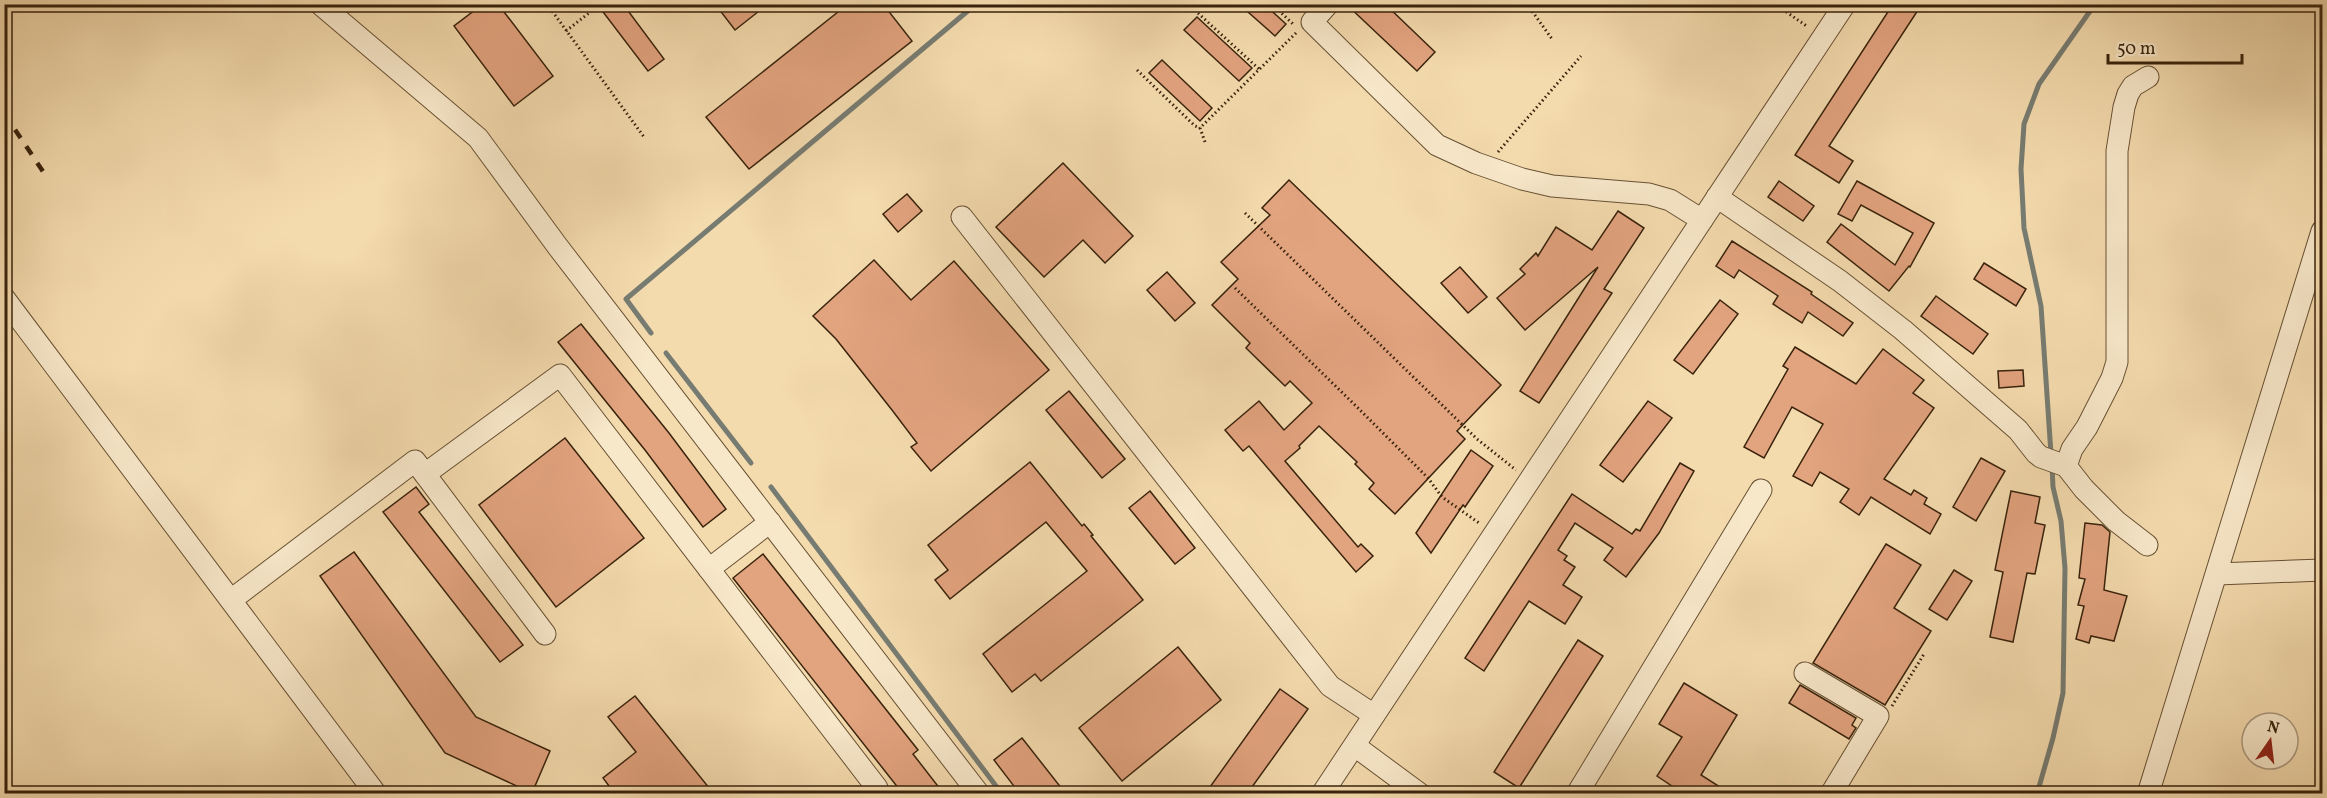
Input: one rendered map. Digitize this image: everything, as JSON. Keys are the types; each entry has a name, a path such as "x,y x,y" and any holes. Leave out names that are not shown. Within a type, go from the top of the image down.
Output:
{"street":[{"path":"320,4 478,138 558,247 979,794"},
{"path":"1328,4 1312,22 1437,145 1521,179 1552,186 1649,194 1670,200 1702,220"},
{"path":"1322,794 1845,4"},
{"path":"2066,466 2072,448 2087,427 2112,378 2117,362 2117,150 2128,94 2133,86 2148,77"},
{"path":"1717,196 1867,302 2018,430 2029,447 2041,457 2066,466 2084,489 2116,521 2147,545"},
{"path":"962,217 1330,686 1374,715"},
{"path":"2148,794 2322,231"},
{"path":"4,298 376,794"},
{"path":"425,474 560,375 877,788"},
{"path":"231,600 415,461 545,634"},
{"path":"1576,794 1761,490"},
{"path":"709,569 770,522"},
{"path":"2217,574 2322,570"},
{"path":"1805,673 1878,716 1832,794"},
{"path":"1355,746 1420,794"}],"path":[{"path":"547,4 644,137"},
{"path":"1188,4 1259,69"},
{"path":"1200,128 1299,30 1272,4"},
{"path":"1527,4 1552,39"},
{"path":"1775,4 1823,37"},
{"path":"566,31 598,6"},
{"path":"1485,166 1581,56"},
{"path":"1137,70 1194,126 1200,128"},
{"path":"1200,128 1205,142"},
{"path":"1245,213 1477,439 1529,481"},
{"path":"1235,288 1373,422 1428,478 1442,496 1494,533"},
{"path":"1878,716 1885,717 1924,654"}],"building":[{"path":"483,4 498,4 553,76 514,106 454,26"},
{"path":"597,4 623,4 664,59 648,71"},
{"path":"715,4 768,4 735,30"},
{"path":"848,4 883,4 912,41 749,169 706,117"},
{"path":"1239,4 1264,4 1286,24 1275,36"},
{"path":"1346,4 1385,4 1435,52 1417,71"},
{"path":"1893,4 1922,4 1829,146 1853,161 1839,183 1795,155"},
{"path":"1197,17 1252,68 1239,81 1184,30"},
{"path":"1162,60 1212,108 1200,121 1149,73"},
{"path":"1063,163 1133,236 1105,263 1083,240 1044,277 996,227"},
{"path":"1289,180 1501,385 1457,431 1465,439 1395,514 1369,489 1374,483 1355,464 1357,462 1319,426 1285,461 1358,547 1361,544 1373,556 1356,572 1249,446 1243,451 1225,430 1259,401 1284,430 1312,403 1290,381 1285,386 1246,348 1250,343 1212,305 1238,279 1221,262 1270,215 1262,208"},
{"path":"1779,181 1814,206 1803,221 1768,197"},
{"path":"1857,181 1934,223 1910,267 1889,291 1827,242 1841,224 1895,265 1913,233 1861,205 1852,221 1838,214"},
{"path":"907,194 922,211 898,232 883,214"},
{"path":"1618,211 1644,228 1604,289 1612,293 1539,403 1520,391 1598,267 1525,330 1497,298 1525,274 1520,269 1536,253 1538,256 1556,227 1592,250"},
{"path":"1732,241 1812,292 1811,294 1853,323 1843,336 1808,312 1802,323 1773,304 1778,296 1739,270 1734,278 1716,266"},
{"path":"874,260 911,300 954,261 1049,370 931,471 911,447 917,443 892,410 836,339 813,316"},
{"path":"1984,263 2026,289 2016,306 1974,279"},
{"path":"1460,267 1487,297 1468,313 1441,283"},
{"path":"1167,272 1195,303 1175,321 1147,290"},
{"path":"1936,296 1988,334 1973,354 1921,316"},
{"path":"1720,300 1738,314 1693,374 1674,360"},
{"path":"581,324 669,433 726,509 703,527 645,450 558,342"},
{"path":"1795,347 1856,384 1883,349 1924,380 1913,393 1934,408 1884,479 1911,495 1914,490 1927,498 1924,504 1941,514 1930,534 1871,497 1859,515 1840,502 1849,489 1820,472 1812,486 1793,476 1823,424 1792,407 1764,458 1744,447 1788,369 1783,366"},
{"path":"2023,370 2024,386 1999,388 1998,371"},
{"path":"1069,391 1125,459 1102,478 1046,410"},
{"path":"1648,401 1672,418 1623,482 1600,465"},
{"path":"565,438 644,538 556,607 479,505"},
{"path":"1471,450 1493,466 1431,553 1416,533"},
{"path":"1981,458 2005,471 1976,521 1953,507"},
{"path":"1030,462 1082,526 1084,524 1093,535 1091,536 1143,600 1041,681 1035,674 1012,692 983,654 1087,571 1046,522 950,599 935,580 948,570 928,545"},
{"path":"1680,463 1694,471 1659,533 1626,577 1604,560 1613,548 1575,523 1558,550 1567,556 1564,560 1575,567 1563,585 1582,597 1565,624 1529,601 1484,671 1465,658 1572,494 1632,534 1636,529 1640,531"},
{"path":"416,487 429,504 419,512 523,645 500,662 383,512"},
{"path":"1150,491 1195,548 1175,564 1129,508"},
{"path":"2011,491 2040,497 2035,523 2045,525 2035,574 2027,573 2013,642 1990,637 2003,572 1995,570"},
{"path":"2085,523 2102,525 2110,532 2104,590 2127,596 2114,641 2091,636 2089,643 2076,639 2084,606 2078,605 2085,579 2079,578"},
{"path":"1886,544 1921,565 1894,608 1931,631 1885,705 1813,663"},
{"path":"354,552 476,717 550,751 532,793 445,753 320,576"},
{"path":"763,554 918,750 913,754 944,794 903,794 733,578"},
{"path":"1954,570 1972,581 1947,620 1929,609"},
{"path":"1578,640 1603,656 1519,788 1494,772"},
{"path":"1178,647 1221,700 1122,781 1079,728"},
{"path":"1684,683 1737,715 1701,775 1731,794 1684,794 1657,776 1682,737 1659,724"},
{"path":"1800,685 1856,718 1852,725 1856,728 1849,739 1789,703"},
{"path":"1280,689 1308,709 1247,794 1205,794"},
{"path":"635,696 714,794 615,794 603,778 636,752 608,717"},
{"path":"1022,738 1066,794 1020,794 994,760"}],"waterway":[{"path":"651,333 626,299 976,4"},
{"path":"1053,4 1061,10 1072,4"},
{"path":"2051,454 2041,306 2024,228 2021,169 2024,124 2039,84 2095,4"},
{"path":"666,353 751,463"},
{"path":"2037,794 2063,693 2065,568 2061,521 2053,487 2052,466"},
{"path":"771,487 1002,794"}],"railway":[{"path":"4,113 48,179"}]}
